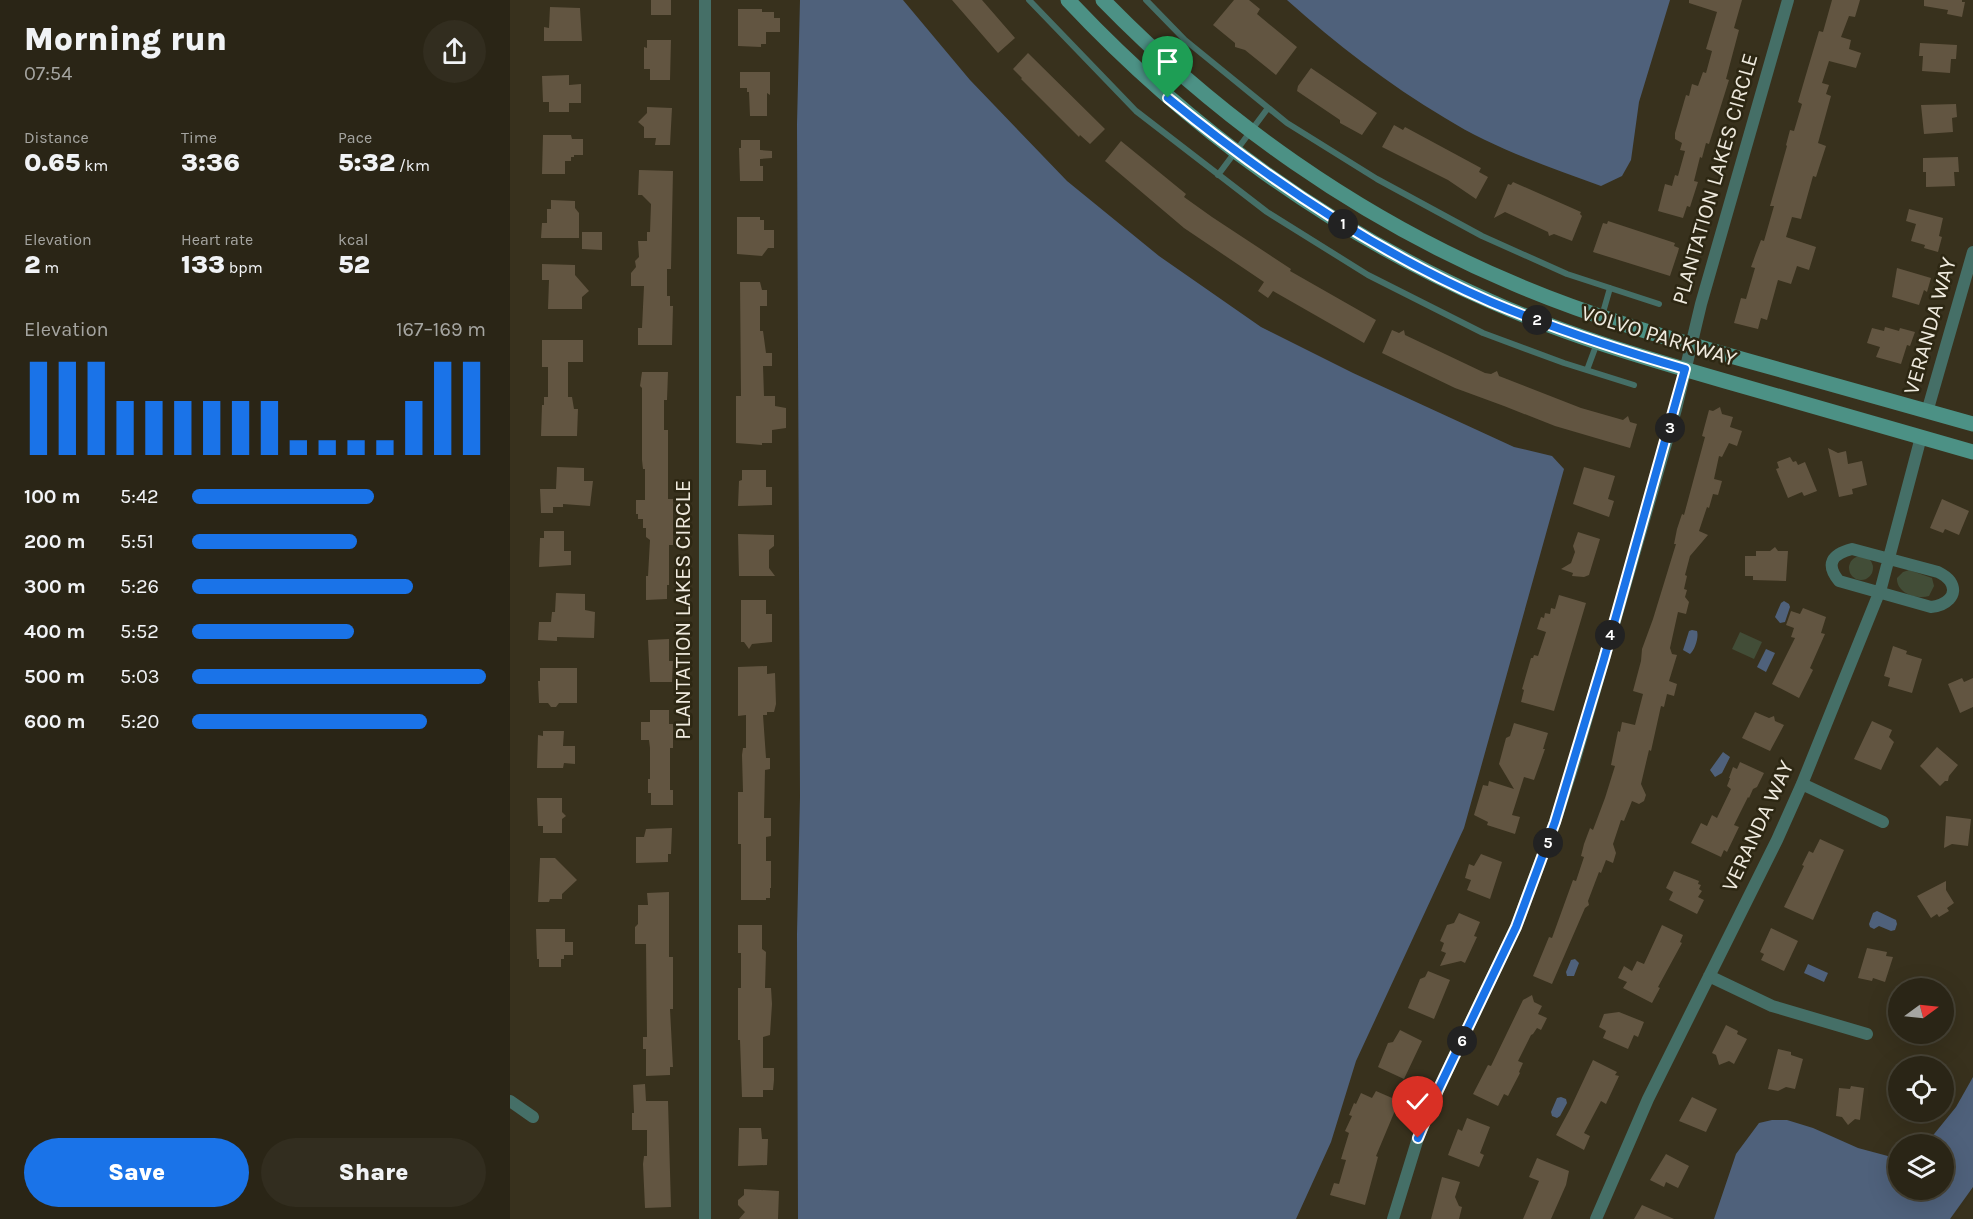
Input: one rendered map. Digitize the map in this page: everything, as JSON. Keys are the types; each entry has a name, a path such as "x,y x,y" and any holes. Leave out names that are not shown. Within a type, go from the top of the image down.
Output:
{"main road":[{"name":"VOLVO PARKWAY","path":"1068,0 1096,30 1168,98 1236,152 1305,200 1394,254 1490,301 1597,343 1973,452"},
{"name":"VOLVO PARKWAY","path":"1103,0 1170,65 1251,132 1328,185 1418,237 1513,283 1601,318 1973,424"}],"street":[{"name":"PLANTATION LAKES CIRCLE","path":"705,0 705,1219"},
{"name":"PLANTATION LAKES CIRCLE","path":"1393,1219 1418,1138 1438,1090 1516,927 1555,822 1604,659 1788,0"},
{"name":"VERANDA WAY","path":"1928,412 1973,252"},
{"name":"VERANDA WAY","path":"1596,1219 1648,1100 1777,840 1802,784 1879,594 1921,437"},
{"path":"1852,549 1938,572 1949,580 1953,589 1949,600 1941,606 1931,607 1879,594 1839,581 1832,573 1831,564 1836,555 1852,549"},
{"path":"1802,784 1883,822"},
{"path":"1709,976 1772,1006 1867,1034"},
{"path":"510,1101 533,1117"}],"lane":[{"path":"1029,0 1136,111 1267,212 1368,275 1483,333 1564,363 1634,385"},
{"path":"1146,0 1185,40 1287,123 1377,179 1482,236 1567,274 1659,304"},
{"path":"1218,175 1268,108"},
{"path":"1601,318 1610,288"},
{"path":"1587,370 1597,343"}],"green space":[{"path":"1861,556 1866,557 1872,563 1872,573 1866,579 1861,580 1856,579 1850,573 1849,568 1850,563 1856,557"},
{"path":"1909,570 1932,578 1934,586 1929,596 1913,596 1900,588 1897,578"},
{"path":"1740,632 1762,642 1754,659 1732,649"}],"water":[{"path":"800,0 903,0 970,80 1067,181 1159,256 1261,327 1353,373 1514,447 1552,456 1564,469 1464,828 1356,1061 1331,1142 1296,1219 798,1219 797,934 800,797 797,124"},
{"path":"1287,0 1670,0 1639,102 1631,160 1622,176 1601,186 1501,148 1463,129 1363,63"},
{"path":"1784,601 1790,607 1785,622 1780,623 1775,617"},
{"path":"1689,631 1697,631 1697,637 1695,647 1690,654 1683,650"},
{"path":"1766,649 1775,653 1766,672 1757,667"},
{"path":"1723,752 1730,757 1722,773 1715,777 1710,770"},
{"path":"1877,911 1896,920 1895,930 1891,931 1879,926 1874,929 1870,927 1873,913"},
{"path":"1575,959 1579,963 1574,976 1567,976 1566,972 1571,960"},
{"path":"1808,964 1828,973 1824,982 1804,973"},
{"path":"1973,1077 1973,1187 1950,1219 1714,1219 1736,1154 1759,1123 1772,1120 1787,1120 1813,1128 1858,1148 1888,1156 1888,1200 1954,1200 1954,1134 1934,1134 1944,1122 1954,1122 1956,1107"},
{"path":"1557,1098 1566,1099 1567,1103 1557,1118 1552,1116 1551,1112"}],"building":[{"path":"651,0 671,0 671,15 651,15"},
{"path":"952,0 982,0 1015,38 998,53"},
{"path":"1234,0 1249,0 1260,9 1257,14 1297,47 1276,75 1245,50 1235,47 1235,43 1213,25"},
{"path":"1689,0 1742,0 1734,28 1739,30 1726,79 1729,80 1709,144 1706,143 1702,158 1700,157 1694,181 1698,182 1690,207 1687,206 1683,218 1658,211 1665,184 1672,186 1675,175 1678,176 1685,151 1680,150 1682,143 1675,139 1675,133 1686,95 1689,96 1692,84 1698,86 1703,72 1706,73 1712,51 1706,49 1717,12 1689,3"},
{"path":"1832,0 1860,0 1855,17 1849,16 1841,37 1851,40 1849,49 1861,53 1856,68 1829,61 1822,83 1829,85 1826,94 1831,96 1818,143 1826,146 1816,177 1813,176 1801,219 1792,217 1786,237 1816,247 1809,270 1797,266 1791,284 1778,280 1767,320 1761,318 1758,329 1734,323 1741,298 1746,299 1755,268 1751,267 1756,253 1761,240 1764,241 1774,206 1770,206 1790,130 1794,131 1802,104 1798,102 1819,31 1823,32"},
{"path":"1924,0 1962,0 1965,2 1962,17 1947,14 1948,10 1924,6"},
{"path":"550,7 580,8 582,41 544,41 544,27 549,28"},
{"path":"738,9 762,9 762,12 774,12 774,18 780,18 780,32 766,32 766,44 761,44 761,47 738,46"},
{"path":"647,40 671,40 670,80 650,80 650,69 644,69 644,47 647,48"},
{"path":"1920,43 1957,45 1956,59 1951,59 1950,73 1922,71 1923,56 1919,56"},
{"path":"1028,53 1105,129 1090,144 1080,135 1079,137 1013,69"},
{"path":"1311,68 1377,113 1362,135 1340,123 1340,120 1297,91"},
{"path":"740,72 770,72 767,116 750,116 749,92 747,88 740,88"},
{"path":"569,75 569,85 581,84 581,103 569,103 569,112 549,112 549,102 543,102 542,76"},
{"path":"1956,104 1957,117 1952,118 1953,132 1924,134 1921,105"},
{"path":"647,107 672,108 670,145 655,145 656,138 644,138 644,127 638,122 647,113"},
{"path":"1394,125 1403,130 1405,127 1481,168 1479,172 1488,177 1476,199 1448,180 1382,147"},
{"path":"543,135 571,135 572,139 583,139 583,155 574,155 571,161 565,161 565,174 542,174"},
{"path":"741,140 760,140 760,150 772,151 772,158 760,159 760,166 763,166 763,181 740,181 739,148 741,148"},
{"path":"1121,141 1186,194 1184,197 1212,217 1291,269 1290,271 1376,320 1364,343 1273,291 1268,298 1258,291 1264,282 1184,228 1105,161"},
{"path":"1958,157 1959,172 1954,172 1955,186 1926,187 1923,158"},
{"path":"639,170 673,171 671,269 667,269 667,296 670,296 670,306 673,306 672,345 638,345 638,328 642,328 644,286 631,286 631,273 639,257 638,241 647,241 647,232 650,232 651,204 642,195 638,195"},
{"path":"1513,182 1581,212 1582,216 1572,241 1554,234 1549,236 1548,232 1505,212 1494,218 1508,184 1511,185"},
{"path":"551,200 575,201 575,208 579,213 579,238 541,238 542,223 547,223 547,209 551,209"},
{"path":"1909,209 1943,218 1938,252 1911,241 1916,224 1906,221"},
{"path":"737,217 760,217 760,220 764,220 764,230 774,230 774,248 768,248 762,256 737,254"},
{"path":"1608,221 1675,243 1674,246 1679,248 1670,276 1593,252 1603,223 1607,224"},
{"path":"582,232 602,232 602,250 582,249"},
{"path":"542,264 575,265 575,275 589,291 582,297 582,309 548,309 549,280 542,280"},
{"path":"1897,268 1931,278 1927,292 1924,290 1919,305 1892,297"},
{"path":"740,282 760,282 762,290 767,290 767,306 760,306 760,331 763,331 766,353 772,353 772,366 763,366 764,396 775,396 775,406 786,408 786,428 772,430 772,443 762,443 762,445 736,443 736,396 741,396"},
{"path":"1885,327 1915,332 1910,346 1907,345 1901,364 1876,357 1880,347 1867,343 1872,328 1884,331"},
{"path":"1392,330 1399,333 1404,330 1405,335 1485,373 1491,374 1497,371 1499,376 1581,408 1623,420 1628,416 1630,422 1637,424 1630,448 1555,426 1455,388 1382,353"},
{"path":"542,340 583,340 583,362 568,362 568,397 572,397 574,409 578,409 577,436 541,436 542,405 544,405 544,397 548,397 548,367 542,367"},
{"path":"642,372 668,372 667,400 664,400 664,430 668,430 668,499 673,499 673,545 669,545 667,599 646,600 650,540 646,537 646,528 643,528 643,519 638,519 638,514 636,514 636,500 645,500 645,469 643,469 642,460 642,388 640,386"},
{"path":"1720,407 1722,414 1733,417 1730,427 1742,431 1737,446 1729,443 1722,457 1719,456 1714,479 1722,481 1718,495 1713,494 1709,508 1707,507 1699,531 1708,535 1690,556 1684,589 1687,590 1685,597 1689,602 1686,614 1678,612 1670,648 1672,654 1677,655 1669,681 1677,684 1674,696 1667,694 1664,707 1661,706 1641,784 1646,795 1644,801 1639,804 1632,801 1624,821 1621,820 1613,844 1616,853 1613,863 1606,860 1601,873 1599,872 1588,901 1589,905 1585,908 1552,984 1533,976 1549,937 1552,938 1573,880 1576,881 1584,857 1581,856 1584,844 1590,828 1593,830 1605,798 1615,766 1611,765 1618,731 1620,732 1622,722 1635,725 1643,694 1633,691 1642,649 1676,544 1674,544 1677,529 1682,514 1684,515 1705,437 1702,436 1709,410 1713,411"},
{"path":"1828,448 1838,453 1846,451 1848,464 1862,461 1867,485 1852,489 1853,494 1839,497"},
{"path":"1790,457 1798,465 1805,462 1817,491 1804,496 1802,492 1788,498 1776,469 1779,468 1777,462"},
{"path":"557,467 584,468 584,481 593,481 590,506 563,504 563,507 553,507 553,513 541,513 540,489 556,489"},
{"path":"1584,467 1615,476 1608,499 1614,501 1609,517 1573,504"},
{"path":"742,470 766,470 766,487 772,487 772,505 738,506"},
{"path":"1942,499 1969,511 1959,535 1945,529 1943,533 1930,528"},
{"path":"544,531 564,531 564,551 571,551 571,565 539,567 540,538 544,538"},
{"path":"1578,532 1600,539 1589,575 1584,577 1572,576 1573,573 1561,569 1571,563"},
{"path":"738,534 774,535 774,546 769,550 769,568 775,576 739,576"},
{"path":"1775,547 1778,551 1788,551 1786,581 1753,580 1753,576 1745,576 1745,556 1756,556 1756,551 1770,551"},
{"path":"556,593 585,594 585,610 595,612 594,638 557,637 557,641 538,640 539,622 551,622 552,612 555,612"},
{"path":"1559,595 1586,603 1554,711 1521,702 1524,690 1522,689 1531,658 1534,655 1538,656 1546,632 1537,629 1541,617 1544,618 1545,613 1550,614 1551,608 1555,609"},
{"path":"741,600 766,600 766,614 772,614 772,642 752,644 749,649 744,642 741,642"},
{"path":"1803,608 1826,617 1821,633 1825,634 1810,668 1813,670 1799,698 1772,684 1795,638 1791,637 1794,628 1786,625 1791,611 1800,614"},
{"path":"669,639 669,661 673,661 672,682 650,682 648,640"},
{"path":"1893,646 1907,651 1906,654 1922,659 1912,693 1888,686 1890,678 1884,676"},
{"path":"767,666 767,674 775,673 776,704 774,712 767,712 767,715 763,715 766,758 770,758 770,769 765,770 764,818 771,818 771,836 766,837 766,861 771,861 770,898 741,900 738,792 743,792 742,755 743,748 746,748 746,715 738,716 738,667"},
{"path":"540,668 577,668 577,703 559,703 556,707 551,707 548,703 539,703"},
{"path":"1962,678 1964,682 1973,678 1973,707 1960,713 1948,684"},
{"path":"650,710 669,710 669,724 673,724 673,748 670,748 670,790 673,790 673,805 651,805 651,793 648,793 650,748 649,740 641,740 641,722 650,722"},
{"path":"1755,712 1769,718 1774,716 1775,721 1784,725 1770,751 1742,738"},
{"path":"1872,721 1892,730 1889,737 1894,742 1881,770 1854,759"},
{"path":"1514,723 1548,733 1534,780 1524,777 1512,815 1520,817 1515,834 1487,825 1488,822 1474,815 1483,785 1488,786 1489,781 1514,789 1499,764 1506,738 1510,736"},
{"path":"543,731 564,731 563,746 575,746 575,764 564,763 563,768 537,768 538,735 543,736"},
{"path":"1937,747 1958,765 1949,776 1948,781 1940,786 1920,766"},
{"path":"1740,762 1764,773 1757,787 1748,797 1734,825 1739,827 1727,852 1724,850 1721,857 1691,843 1701,823 1707,826 1712,815 1717,818 1731,789 1727,786 1733,767 1737,769"},
{"path":"537,798 562,798 562,812 566,816 562,819 562,833 543,833 543,826 538,826"},
{"path":"1946,816 1971,819 1968,846 1952,844 1944,848"},
{"path":"672,828 671,854 668,854 668,862 636,863 636,837 644,837 646,829"},
{"path":"1820,839 1844,850 1813,920 1784,907 1809,851 1813,853"},
{"path":"1481,854 1502,862 1490,899 1467,890 1471,880 1465,878 1469,864 1474,866"},
{"path":"540,858 555,858 577,880 562,894 562,899 538,902"},
{"path":"1674,871 1699,881 1698,884 1701,885 1699,889 1702,891 1698,897 1704,900 1697,914 1669,900 1673,892 1666,888"},
{"path":"1946,881 1946,890 1954,903 1947,908 1949,911 1939,917 1937,914 1931,918 1917,896"},
{"path":"669,892 669,957 673,957 673,1009 670,1009 673,1067 670,1067 670,1075 646,1076 646,1049 643,1049 643,1037 647,1037 646,944 635,944 635,927 638,924 638,905 648,905 647,893"},
{"path":"1459,913 1480,922 1474,936 1477,937 1465,963 1461,961 1440,966 1446,953 1441,951 1444,943 1440,941 1447,925 1454,923"},
{"path":"738,925 762,925 762,949 766,952 765,988 771,988 772,1004 770,1035 763,1037 763,1068 774,1068 774,1080 773,1090 763,1090 763,1097 742,1097 740,1040 738,1040 741,953 738,953"},
{"path":"1662,925 1683,935 1680,942 1682,943 1652,1003 1623,988 1627,982 1618,978 1624,966 1632,971 1637,961 1644,964"},
{"path":"1771,928 1798,941 1784,971 1761,960 1764,954 1760,952"},
{"path":"536,929 565,929 565,942 573,942 573,955 564,955 564,959 561,959 561,967 539,967"},
{"path":"1867,948 1887,952 1886,956 1893,957 1885,982 1873,978 1872,981 1858,978"},
{"path":"1428,971 1450,980 1434,1019 1408,1008 1420,979 1425,977"},
{"path":"1532,995 1534,1002 1542,1006 1538,1014 1547,1018 1541,1030 1537,1028 1531,1035 1518,1061 1523,1063 1520,1073 1508,1096 1504,1094 1498,1106 1473,1094 1488,1065 1491,1066 1523,1000"},
{"path":"1619,1012 1644,1022 1638,1037 1634,1035 1628,1049 1603,1038 1606,1031 1599,1027 1604,1014"},
{"path":"1726,1025 1747,1039 1734,1064 1729,1061 1719,1065 1716,1055 1712,1053"},
{"path":"1400,1030 1422,1041 1404,1079 1378,1067 1388,1043 1393,1042"},
{"path":"1778,1049 1791,1052 1791,1055 1803,1059 1795,1089 1786,1087 1778,1091 1768,1089"},
{"path":"1593,1060 1617,1072 1615,1075 1619,1076 1606,1104 1601,1101 1584,1133 1590,1136 1584,1150 1556,1135"},
{"path":"645,1084 646,1101 668,1101 671,1207 645,1208 643,1164 644,1156 647,1156 647,1130 632,1130 632,1113 634,1113 633,1085"},
{"path":"1851,1086 1864,1088 1860,1120 1855,1119 1848,1125 1842,1117 1836,1116 1839,1088 1850,1089"},
{"path":"1376,1091 1399,1101 1376,1156 1378,1157 1365,1205 1330,1195 1334,1183 1339,1184 1346,1160 1341,1159 1349,1133 1345,1131 1352,1116 1349,1115 1354,1103 1356,1104 1361,1093 1372,1098"},
{"path":"1692,1097 1717,1109 1706,1132 1679,1121"},
{"path":"1467,1118 1490,1127 1480,1153 1484,1155 1479,1167 1448,1155 1458,1129 1462,1131"},
{"path":"739,1128 761,1128 762,1139 768,1139 767,1165 738,1166"},
{"path":"1666,1154 1689,1166 1678,1188 1666,1182 1664,1187 1650,1180"},
{"path":"1537,1158 1569,1171 1566,1185 1551,1219 1523,1219 1539,1181 1529,1177"},
{"path":"1442,1177 1460,1182 1455,1197 1459,1206 1462,1207 1459,1219 1431,1219"},
{"path":"744,1189 779,1191 778,1219 739,1219 745,1212 738,1205 738,1200 744,1195"},
{"path":"1642,1205 1674,1219 1634,1219"}],"route":[{"path":"1168,98 1261,170 1349,228 1394,254 1442,279 1538,321 1597,343 1685,369 1676,409 1574,764 1555,822 1516,927 1438,1090 1418,1138"}]}
